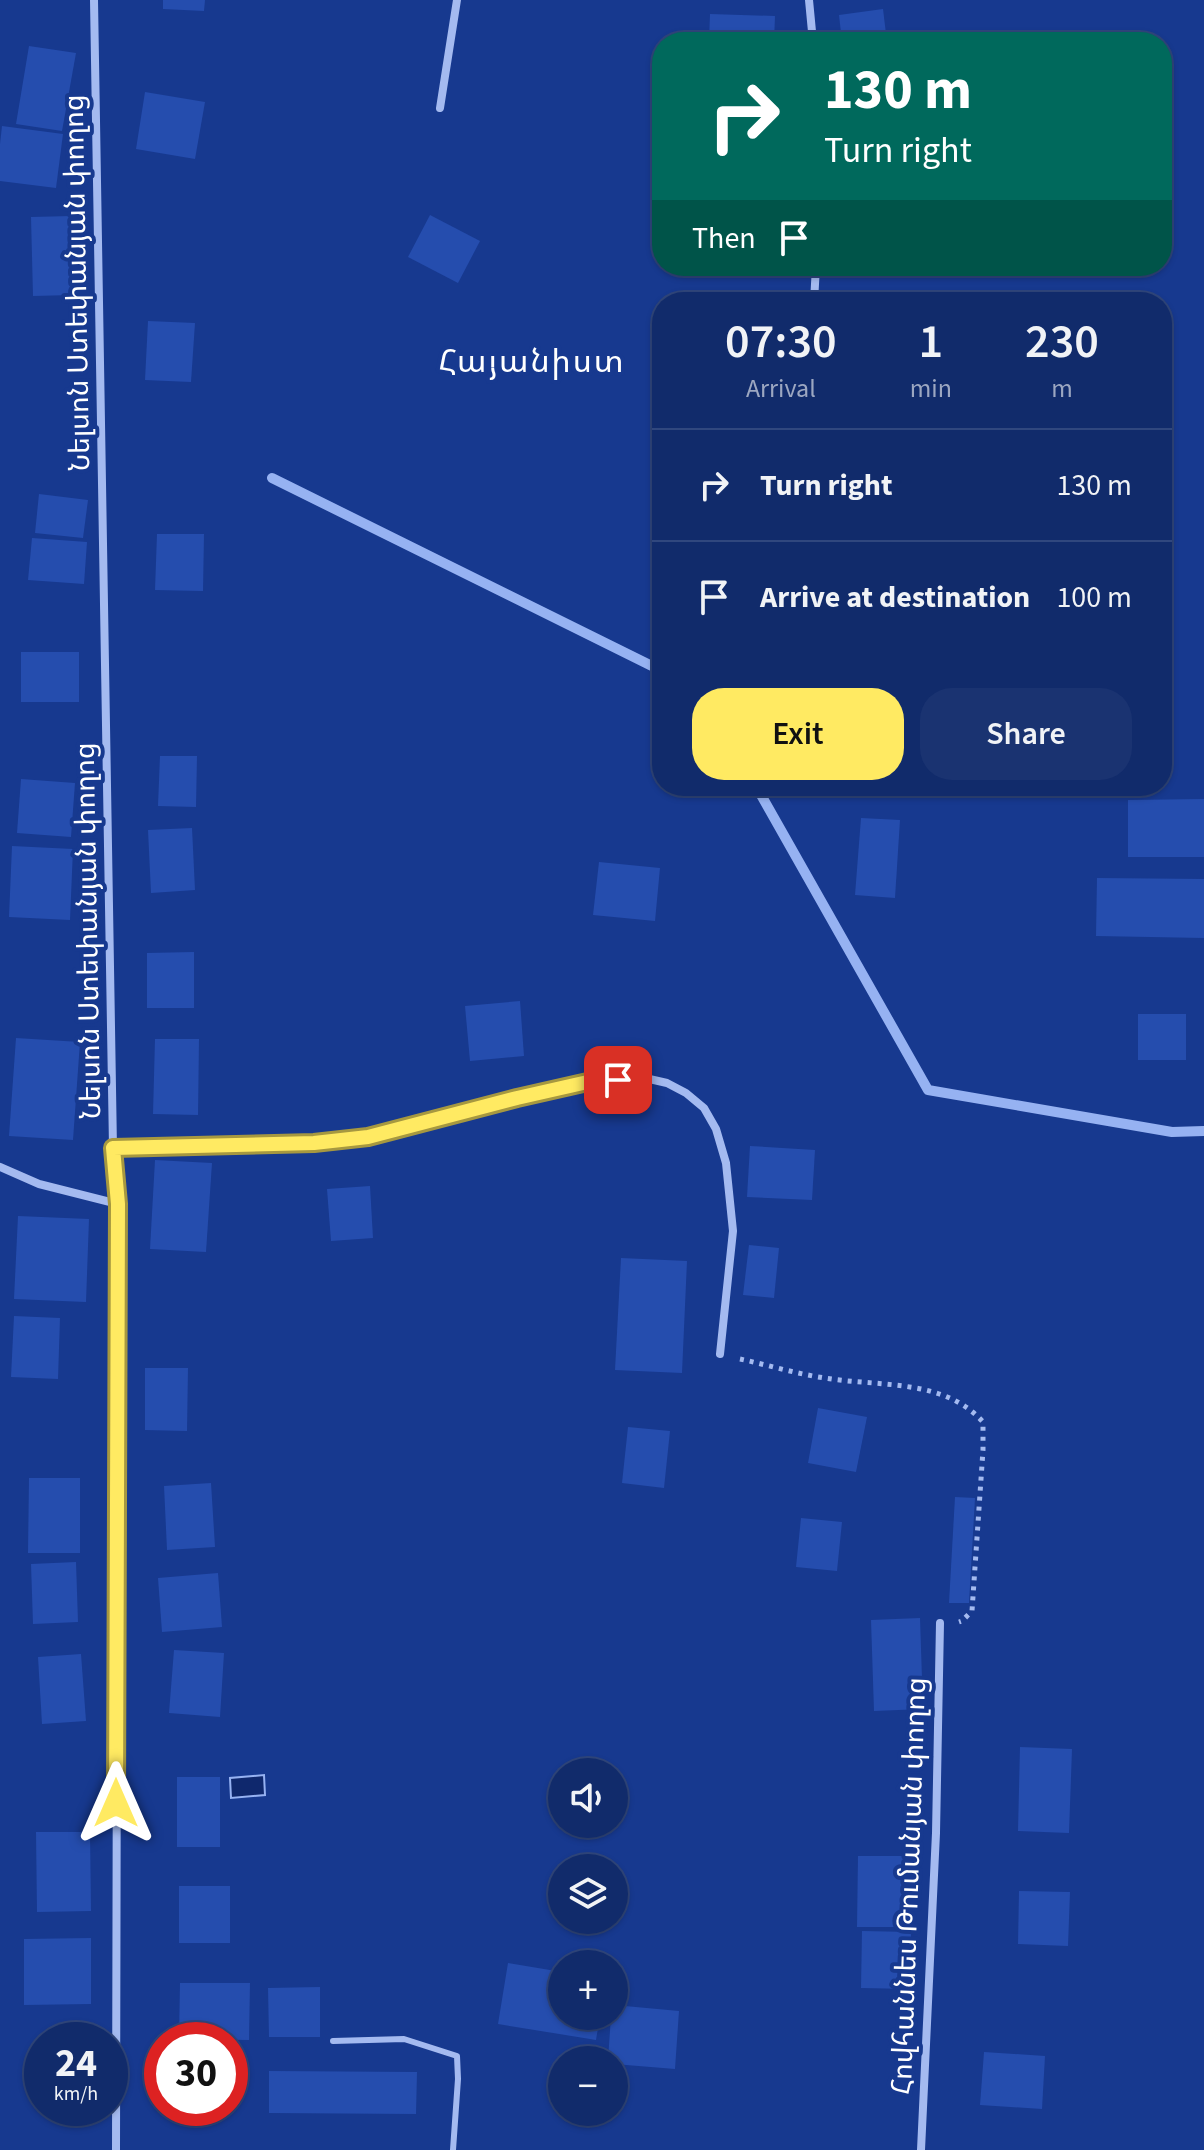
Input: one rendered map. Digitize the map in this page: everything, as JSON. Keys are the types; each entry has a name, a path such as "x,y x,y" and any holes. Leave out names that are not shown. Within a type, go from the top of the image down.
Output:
{"street":[{"name":"Նելսոն Ստեփանյան փողոց","path":"94,0 113,1148 118,1204 116,2150"},
{"path":"440,108 457,0"},
{"path":"809,0 812,32"},
{"path":"113,1148 314,1143 368,1137 592,1081 645,1078 667,1083 704,1108 716,1129 726,1163 733,1231 720,1354"},
{"path":"0,1167 39,1184 118,1204"},
{"name":"Հովհաննես Թումանյան փողոց","path":"921,2150 936,1833 940,1623"}],"lane":[{"path":"333,2041 404,2039 457,2056 453,2150"}],"path":[{"path":"720,1354 824,1378 924,1389 973,1412 983,1422 972,1611 962,1621 940,1623"}],"water":[{"path":"264,1775 265,1795 231,1798 230,1778"}],"building":[{"path":"163,0 205,0 204,11 163,9"},
{"path":"883,9 886,32 841,32 839,15"},
{"path":"710,14 775,16 774,32 709,32"},
{"path":"29,46 76,53 62,131 16,124"},
{"path":"145,92 205,102 195,159 136,149"},
{"path":"2,126 63,134 56,188 0,181"},
{"path":"430,215 480,241 458,283 408,257"},
{"path":"71,216 73,295 33,296 31,217"},
{"path":"148,321 195,323 191,382 145,380"},
{"path":"39,494 88,500 83,538 35,533"},
{"path":"157,534 204,534 203,591 155,590"},
{"path":"32,538 87,542 84,584 28,580"},
{"path":"21,652 79,652 79,702 21,702"},
{"path":"160,756 197,756 196,807 158,806"},
{"path":"21,779 75,783 71,837 17,833"},
{"path":"1204,799 1204,857 1128,857 1128,800"},
{"path":"861,818 900,820 895,898 855,895"},
{"path":"192,828 195,890 151,893 148,830"},
{"path":"12,846 73,849 70,920 9,917"},
{"path":"599,862 660,868 655,921 593,915"},
{"path":"1097,878 1204,879 1204,938 1096,936"},
{"path":"194,952 194,1008 147,1008 147,953"},
{"path":"520,1001 524,1056 470,1061 465,1006"},
{"path":"1138,1014 1186,1014 1186,1060 1138,1060"},
{"path":"16,1038 80,1042 73,1140 9,1136"},
{"path":"155,1039 199,1039 198,1115 153,1114"},
{"path":"750,1146 815,1150 812,1200 747,1197"},
{"path":"155,1160 212,1163 206,1252 150,1249"},
{"path":"370,1186 373,1238 331,1241 327,1189"},
{"path":"18,1216 89,1219 86,1302 14,1299"},
{"path":"749,1245 779,1248 774,1298 743,1295"},
{"path":"621,1258 687,1261 682,1373 615,1370"},
{"path":"14,1316 60,1318 58,1379 11,1377"},
{"path":"145,1368 188,1368 187,1431 145,1430"},
{"path":"818,1408 867,1417 856,1472 808,1463"},
{"path":"628,1427 670,1431 664,1488 622,1483"},
{"path":"29,1478 80,1478 80,1553 28,1553"},
{"path":"211,1483 215,1547 167,1550 164,1486"},
{"path":"955,1497 975,1498 969,1603 949,1603"},
{"path":"801,1518 842,1522 837,1571 796,1567"},
{"path":"76,1562 78,1622 33,1624 31,1564"},
{"path":"218,1573 222,1627 162,1632 158,1578"},
{"path":"920,1618 923,1709 874,1711 871,1620"},
{"path":"174,1650 224,1653 220,1717 169,1713"},
{"path":"81,1654 86,1721 42,1724 38,1657"},
{"path":"1020,1747 1072,1749 1069,1833 1018,1831"},
{"path":"177,1777 220,1777 220,1847 177,1847"},
{"path":"36,1832 90,1832 91,1911 37,1912"},
{"path":"858,1856 912,1856 912,1927 857,1927"},
{"path":"179,1886 230,1886 230,1943 179,1943"},
{"path":"1019,1891 1070,1892 1068,1946 1018,1944"},
{"path":"862,1931 911,1932 910,1989 861,1988"},
{"path":"91,1938 91,2004 24,2005 24,1939"},
{"path":"508,1963 548,1970 548,2030 598,2030 596,2040 498,2024"},
{"path":"180,1983 250,1983 249,2040 248,2022 179,2022"},
{"path":"320,1987 320,2037 269,2037 268,1988"},
{"path":"628,2006 679,2011 675,2069 628,2065 628,2046 609,2046 610,2030 628,2030"},
{"path":"984,2052 1045,2056 1042,2109 980,2105"},
{"path":"269,2071 417,2072 416,2114 269,2113"}],"waterway":[{"path":"272,478 652,666"},
{"path":"762,796 928,1090 1172,1132 1204,1131"}],"district":[{"name":"Հայանիստ","path":"532,362"}],"route":[{"path":"116,1803 118,1204 113,1148 314,1143 368,1137 517,1098 592,1081 618,1080"}]}
